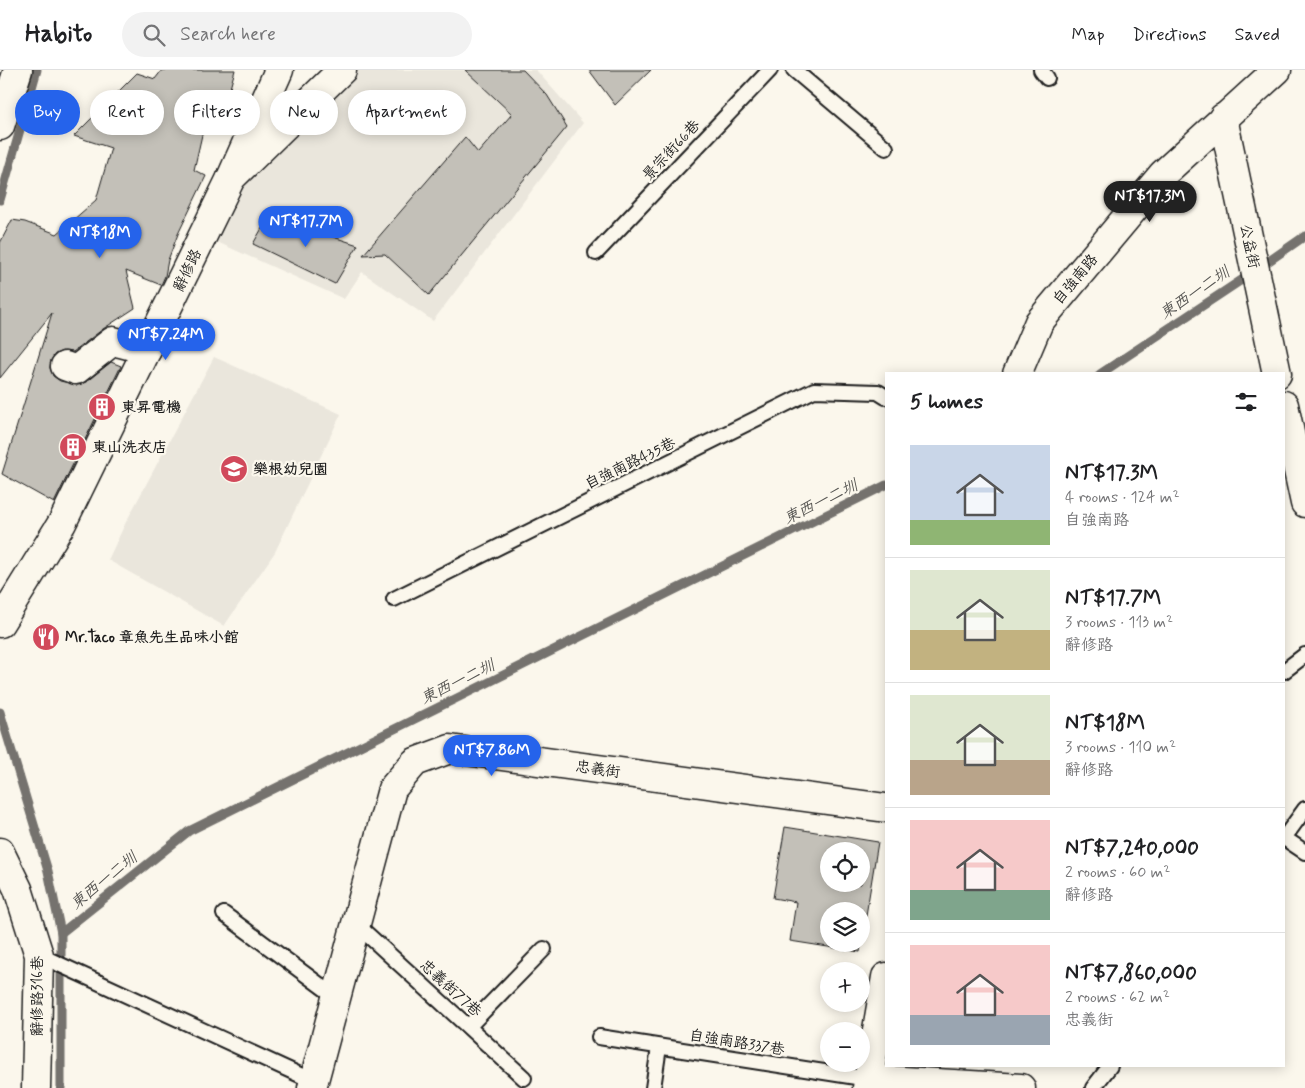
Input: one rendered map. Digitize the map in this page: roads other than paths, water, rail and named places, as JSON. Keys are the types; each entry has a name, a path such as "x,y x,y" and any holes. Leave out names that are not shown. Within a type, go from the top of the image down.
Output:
{"street":[{"path":"0,126 18,70"},
{"name":"辭修路","path":"0,623 62,524 231,178 279,70"},
{"path":"231,178 342,70"},
{"name":"自強南路","path":"1018,372 1039,322 1163,174 1277,70"},
{"name":"公益街","path":"1223,118 1277,372"},
{"path":"65,366 76,370 114,341 147,350"},
{"path":"1285,410 1305,503"},
{"name":"忠義街","path":"312,1085 392,790 415,762 450,750 885,808"},
{"name":"辭修路316巷","path":"0,852 18,889 39,955 36,1088"},
{"path":"885,983 868,1083 1021,1088"}],"lane":[{"name":"景宗街66巷","path":"596,253 770,70"},
{"path":"794,70 886,148"},
{"name":"自強南路435巷","path":"394,599 814,390 878,392 885,396"},
{"path":"1285,670 1305,655"},
{"path":"1285,837 1305,809"},
{"path":"1285,839 1305,852"},
{"path":"224,914 336,997"},
{"name":"忠義街77巷","path":"356,924 524,1078"},
{"path":"468,1026 544,949"},
{"path":"39,955 312,1085"},
{"name":"自強南路337巷","path":"599,1037 868,1083"},
{"path":"653,1088 659,1046"},
{"path":"1093,1088 1109,1067"}],"waterway":[{"path":"0,200 37,70"},
{"name":"東西一二圳","path":"1103,372 1305,236"},
{"name":"東西一二圳","path":"61,933 189,831 885,485"},
{"path":"0,712 48,871 61,933 61,1088"}],"place":[{"name":"東昇電機","path":"102,407"},
{"name":"東山洗衣店","path":"73,447"},
{"name":"樂根幼兒園","path":"234,469"},
{"name":"Mr.Taco 章魚先生品味小館","path":"46,637"}]}
